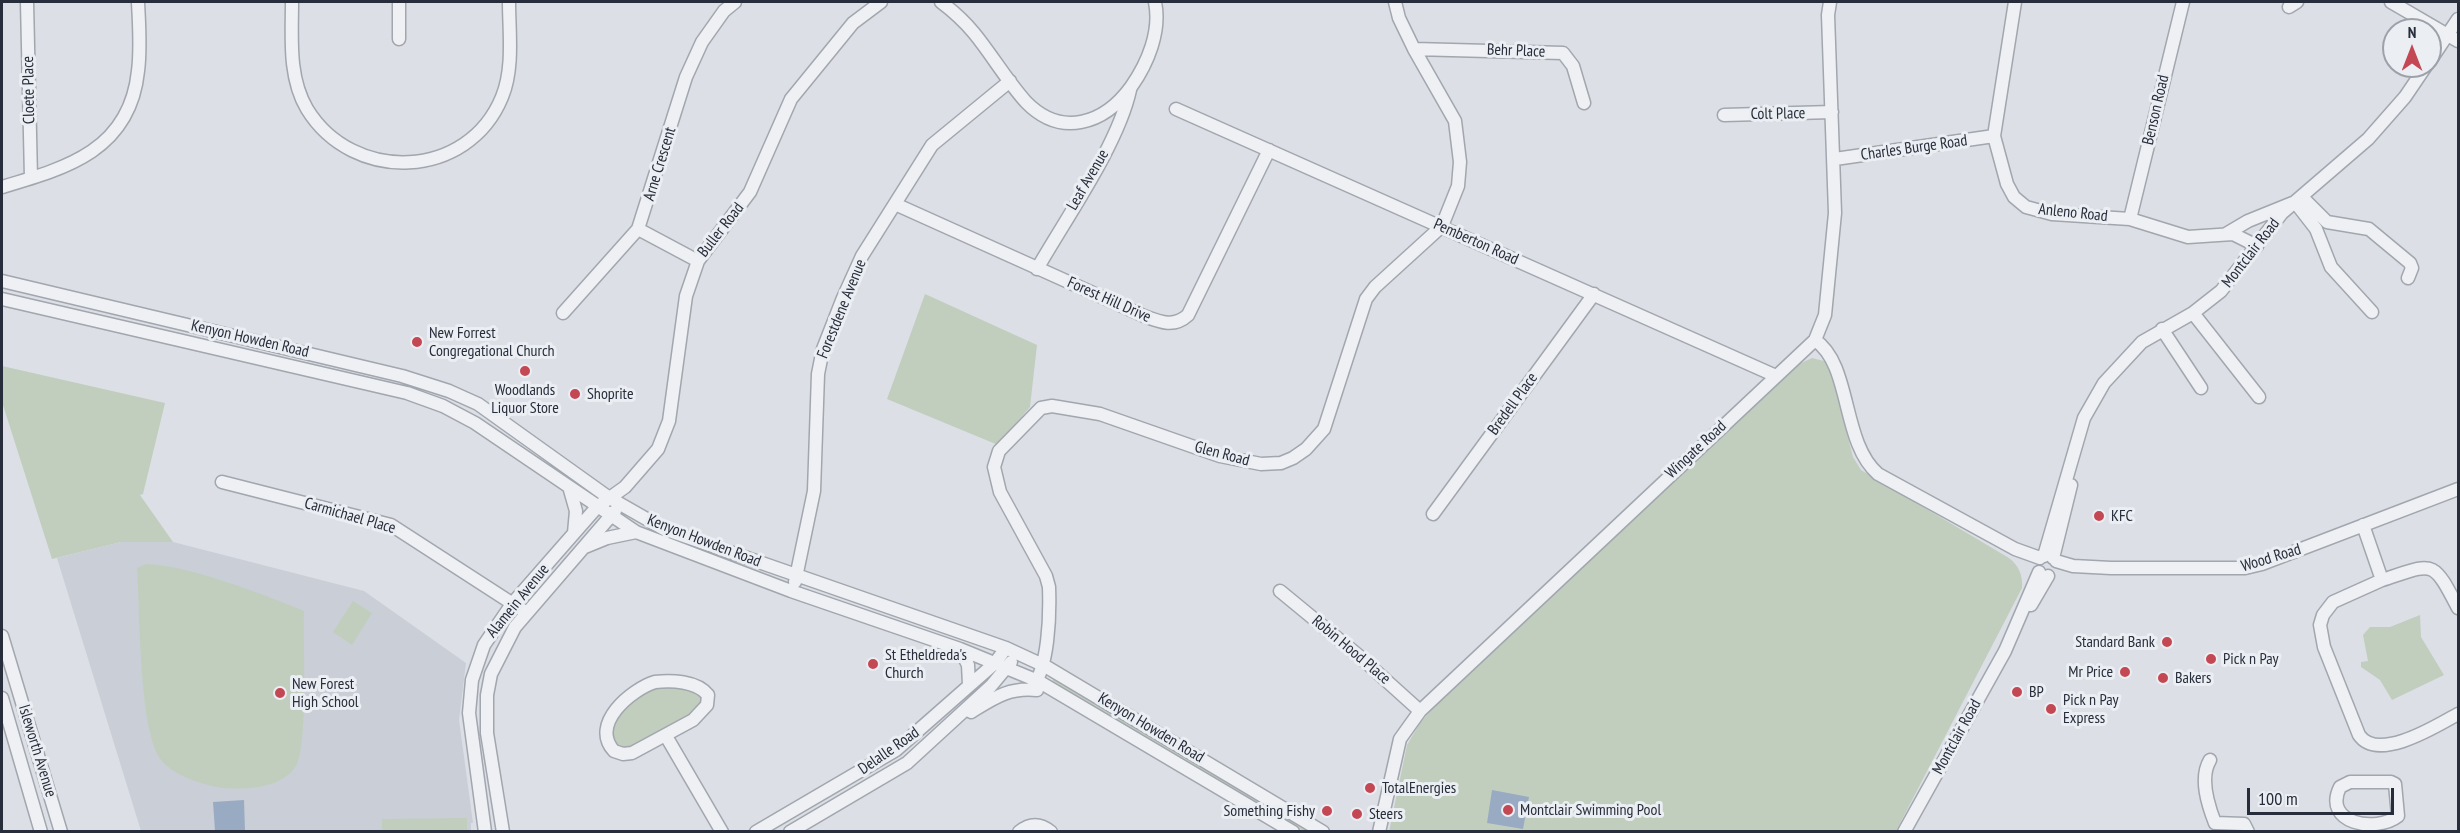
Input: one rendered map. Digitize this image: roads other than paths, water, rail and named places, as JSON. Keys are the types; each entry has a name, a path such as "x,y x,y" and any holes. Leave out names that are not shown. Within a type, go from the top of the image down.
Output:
{"street":[{"name":"Cloete Place","path":"27,2 31,178"},
{"path":"2,187 64,168 87,156 111,135 121,122 137,83 138,2"},
{"path":"292,2 294,72 306,107 327,133 342,145 377,160 400,163 434,158 450,152 464,143 488,121 506,84 510,47 509,2"},
{"path":"399,2 399,39"},
{"name":"Arne Crescent","path":"563,313 638,229 686,77 702,42 724,11 735,2"},
{"name":"Buller Road","path":"608,497 625,487 658,449 666,433 686,296 698,261 750,192 791,99 853,23 880,2"},
{"path":"941,2 974,32 1010,81 1038,111 1051,119 1076,123 1102,115 1130,88 1152,44 1156,16 1155,2"},
{"name":"Glen Road","path":"1035,685 1044,666 1048,581 1011,515 995,474 999,451 1014,434 1041,408 1052,406 1111,417 1234,460 1272,464 1293,458 1306,449 1324,429 1369,293 1442,226 1458,186 1457,128 1450,110 1399,18 1395,2"},
{"name":"Wingate Road","path":"1378,829 1400,740 1420,711 1815,340 1825,315 1834,228 1835,159 1830,2"},
{"name":"Anleno Road","path":"2015,2 1994,136 2007,184 2014,197 2026,207 2052,214 2130,219 2187,237 2238,235 2257,246"},
{"name":"Benson Road","path":"2130,219 2183,2"},
{"path":"2391,2 2453,37"},
{"path":"2442,48 2453,37 2458,19"},
{"name":"Behr Place","path":"1414,48 1563,53 1573,66 1584,103"},
{"name":"Montclair Road","path":"1904,831 2047,565 2061,494 2071,472 2084,418 2092,400 2124,360 2142,342 2193,312 2221,291 2272,224 2368,139 2405,97 2418,78"},
{"name":"Forestdene Avenue","path":"791,591 797,576 814,491 820,362 862,256 932,145 1010,81"},
{"name":"Leaf Avenue","path":"1036,268 1106,148 1126,108 1130,88"},
{"name":"Pemberton Road","path":"1176,109 1776,376"},
{"name":"Colt Place","path":"1724,115 1832,112"},
{"name":"Charles Burge Road","path":"1835,159 1994,136"},
{"name":"Forest Hill Drive","path":"895,204 1157,321 1167,323 1182,321 1188,315 1269,150"},
{"path":"2298,199 2327,222 2369,229 2410,263 2412,268 2408,278"},
{"path":"2298,199 2316,229 2331,267 2372,312"},
{"name":"Anleno Road","path":"2226,234 2248,221 2298,199"},
{"path":"638,229 698,261"},
{"name":"Kenyon Howden Road","path":"2,281 420,380 459,395 498,417 608,497 664,529 1012,650 1044,666 1323,831"},
{"name":"Bredell Place","path":"1433,514 1593,294"},
{"name":"Kenyon Howden Road","path":"2,299 407,393 443,406 482,427 570,490 636,532 791,591 1001,665 1035,685 1058,693 1293,831"},
{"path":"2193,312 2259,397"},
{"path":"131,329 136,313"},
{"path":"2162,329 2202,388"},
{"name":"Wood Road","path":"1815,340 1828,352 1859,448 1869,466 1878,474 2047,565 2212,570 2245,568 2458,490"},
{"path":"296,367 300,351"},
{"name":"Carmichael Place","path":"222,482 391,525 527,613"},
{"name":"Buller Road","path":"621,505 625,487"},
{"path":"570,490 576,511 574,533"},
{"name":"Alamein Avenue","path":"485,831 470,730 470,696 484,645 512,604 608,497"},
{"name":"Alamein Avenue","path":"503,831 487,733 487,695 491,674 499,654 527,613 621,505"},
{"path":"2364,525 2382,580"},
{"path":"583,548 607,538 636,532"},
{"path":"2458,608 2440,574 2432,568 2421,567 2382,580 2332,602 2323,615 2320,625 2324,647 2359,735 2369,742 2404,742 2458,714"},
{"name":"Robin Hood Place","path":"1280,591 1359,656 1420,711"},
{"name":"Isleworth Avenue","path":"2,636 61,831"},
{"path":"960,649 968,665 969,685"},
{"name":"Delalle Road","path":"790,831 907,763 958,716 1012,650"},
{"name":"Delalle Road","path":"756,831 896,750 969,685 1001,665"},
{"path":"670,682 704,690 709,700 706,709 693,720 666,736 628,754 614,751 610,747 608,735 612,717 620,704 644,686 670,682"},
{"path":"958,716 972,712 1005,692 1035,685"},
{"path":"2,705 22,702"},
{"name":"Isleworth Avenue","path":"2,705 42,831"},
{"path":"666,736 722,831"},
{"path":"2210,760 2205,769 2204,782 2215,823 2239,822 2244,824 2248,831"},
{"path":"2350,782 2395,784 2398,816 2376,828 2353,824 2343,818 2337,796 2340,787 2350,782"},
{"path":"1019,831 1030,825 1043,826 1051,831"}],"water":[{"name":"Montclair Swimming Pool","path":"1492,790 1529,797 1523,829 1487,823"},
{"path":"244,800 245,831 215,831 213,802"}],"place":[{"name":"New Forrest Congregational Church","path":"417,342"},
{"name":"Woodlands Liquor Store","path":"525,371"},
{"name":"Shoprite","path":"575,394"},
{"name":"KFC","path":"2099,516"},
{"name":"Standard Bank","path":"2167,642"},
{"name":"Pick n Pay","path":"2211,659"},
{"name":"St Etheldreda's Church","path":"873,664"},
{"name":"Mr Price","path":"2125,672"},
{"name":"Bakers","path":"2163,678"},
{"name":"BP","path":"2017,692"},
{"name":"New Forest High School","path":"280,693"},
{"name":"Pick n Pay Express","path":"2051,709"},
{"name":"TotalEnergies","path":"1370,788"},
{"name":"Montclair Swimming Pool","path":"1508,810"},
{"name":"Something Fishy","path":"1327,811"},
{"name":"Steers","path":"1357,814"}]}
